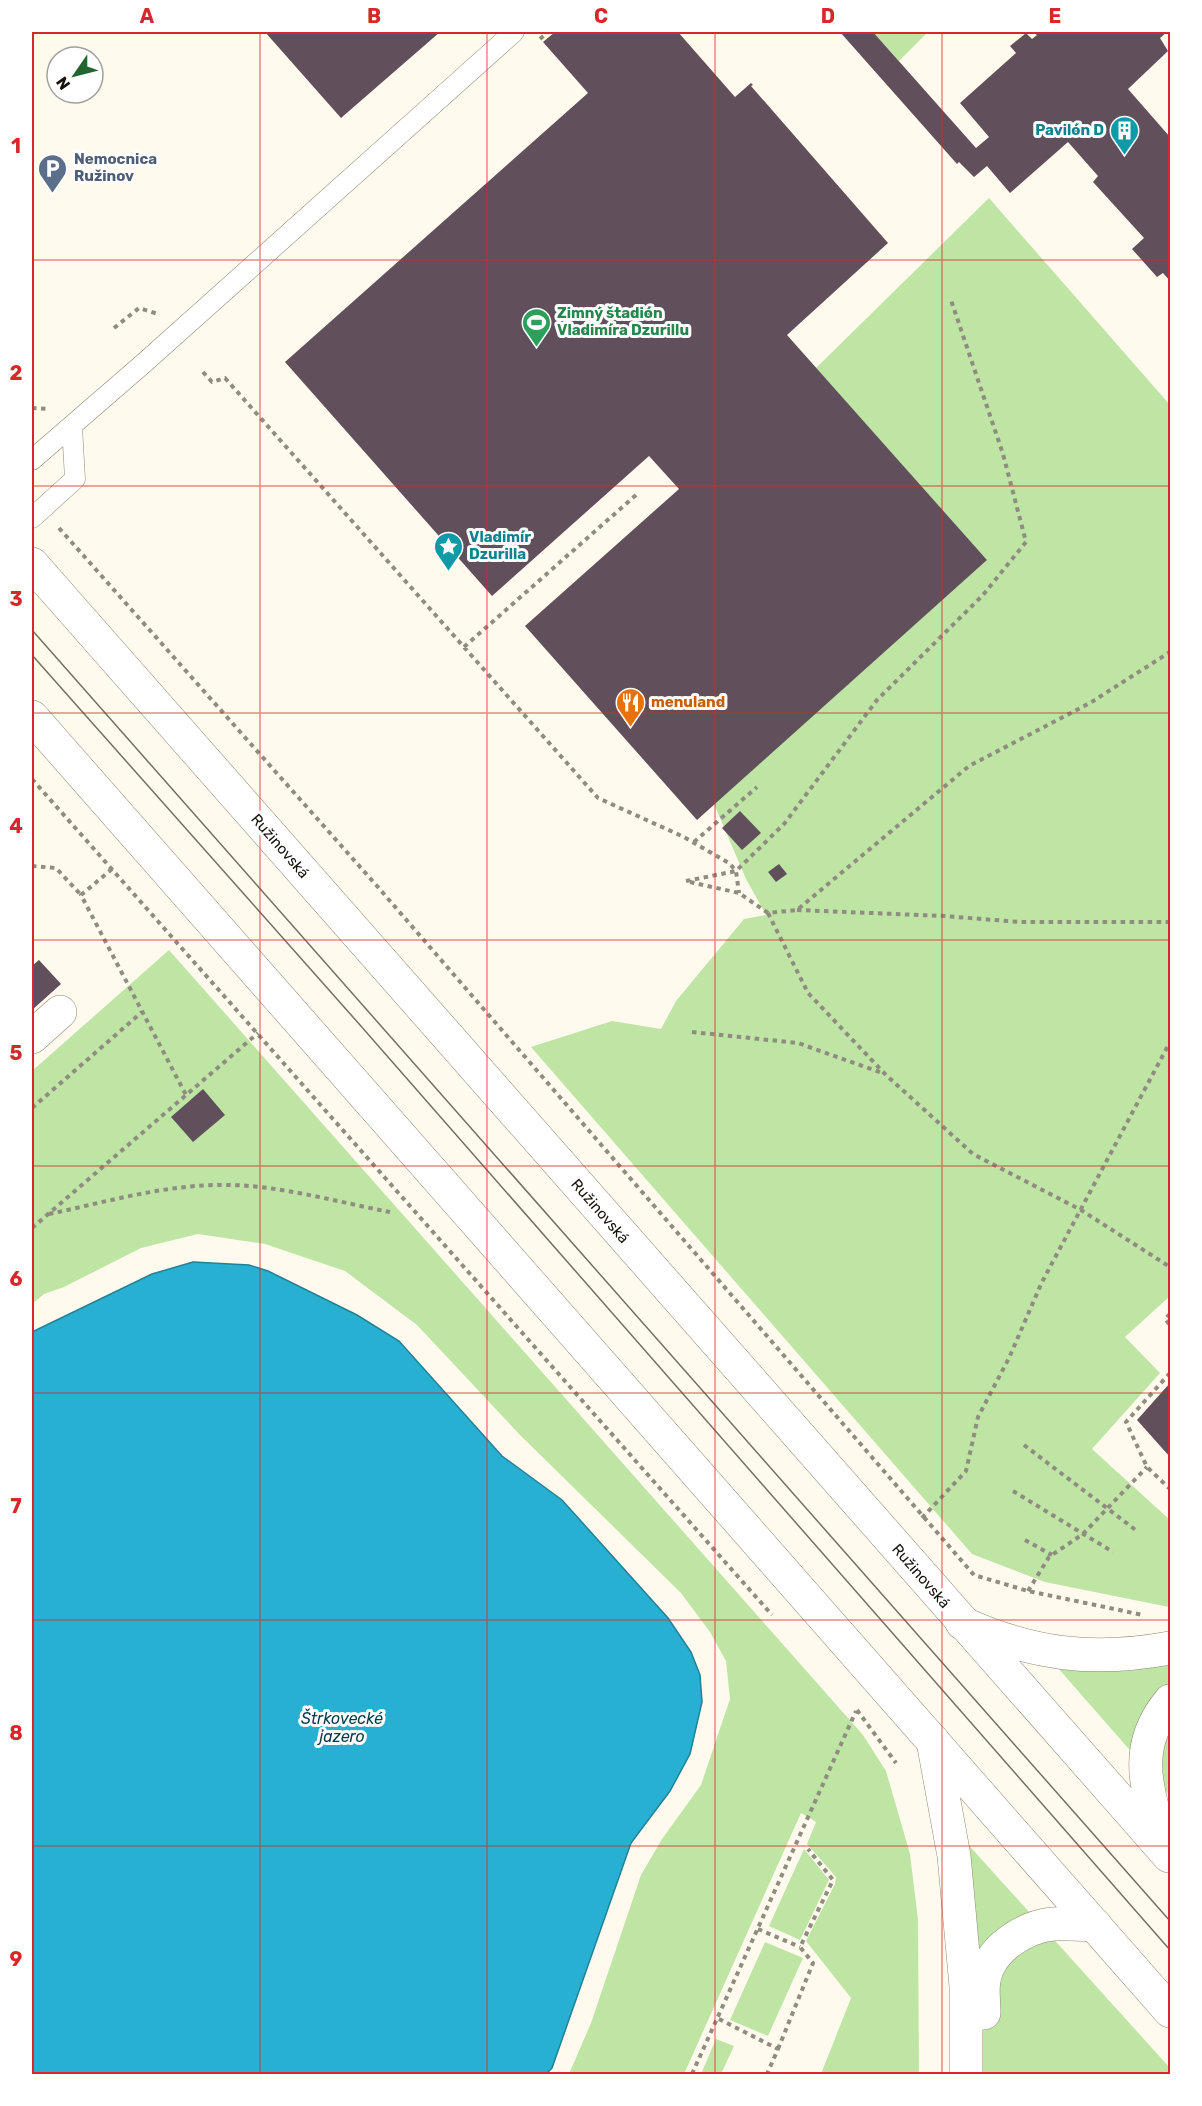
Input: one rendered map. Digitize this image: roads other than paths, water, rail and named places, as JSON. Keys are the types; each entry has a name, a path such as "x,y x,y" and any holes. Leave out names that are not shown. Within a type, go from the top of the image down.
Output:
{"street":[{"name":"Ružinovská","path":"32,564 962,1623 1167,1853"},
{"path":"33,722 1170,2011"},
{"path":"32,1037 60,1012"},
{"path":"962,1623 996,1638 1048,1652 1111,1654 1170,1648"},
{"path":"1167,1853 1144,1769 1154,1723 1170,1701"},
{"path":"933,1741 954,1856 966,1986 966,2074"},
{"path":"984,2074 984,1979 995,1954 1011,1941 1040,1926 1095,1925"}],"lane":[{"path":"32,460 514,32"},
{"path":"37,514 75,479 72,426"}],"water":[{"name":"Štrkovecké jazero","path":"193,1262 249,1265 268,1271 357,1315 399,1341 502,1456 562,1500 668,1618 691,1652 700,1675 702,1702 690,1754 670,1791 631,1843 552,2068 546,2074 32,2074 32,1332 152,1274"}],"tram line":[{"path":"32,630 1170,1921"},
{"path":"32,655 360,1025 1170,1950"}],"place":[{"name":"Pavilón D","path":"1125,156"},
{"name":"Nemocnica Ružinov","path":"53,194"},
{"name":"Zimný štadión Vladimíra Dzurillu","path":"536,348"},
{"name":"Vladimír Dzurilla","path":"448,572"},
{"name":"menuland","path":"630,728"}]}
